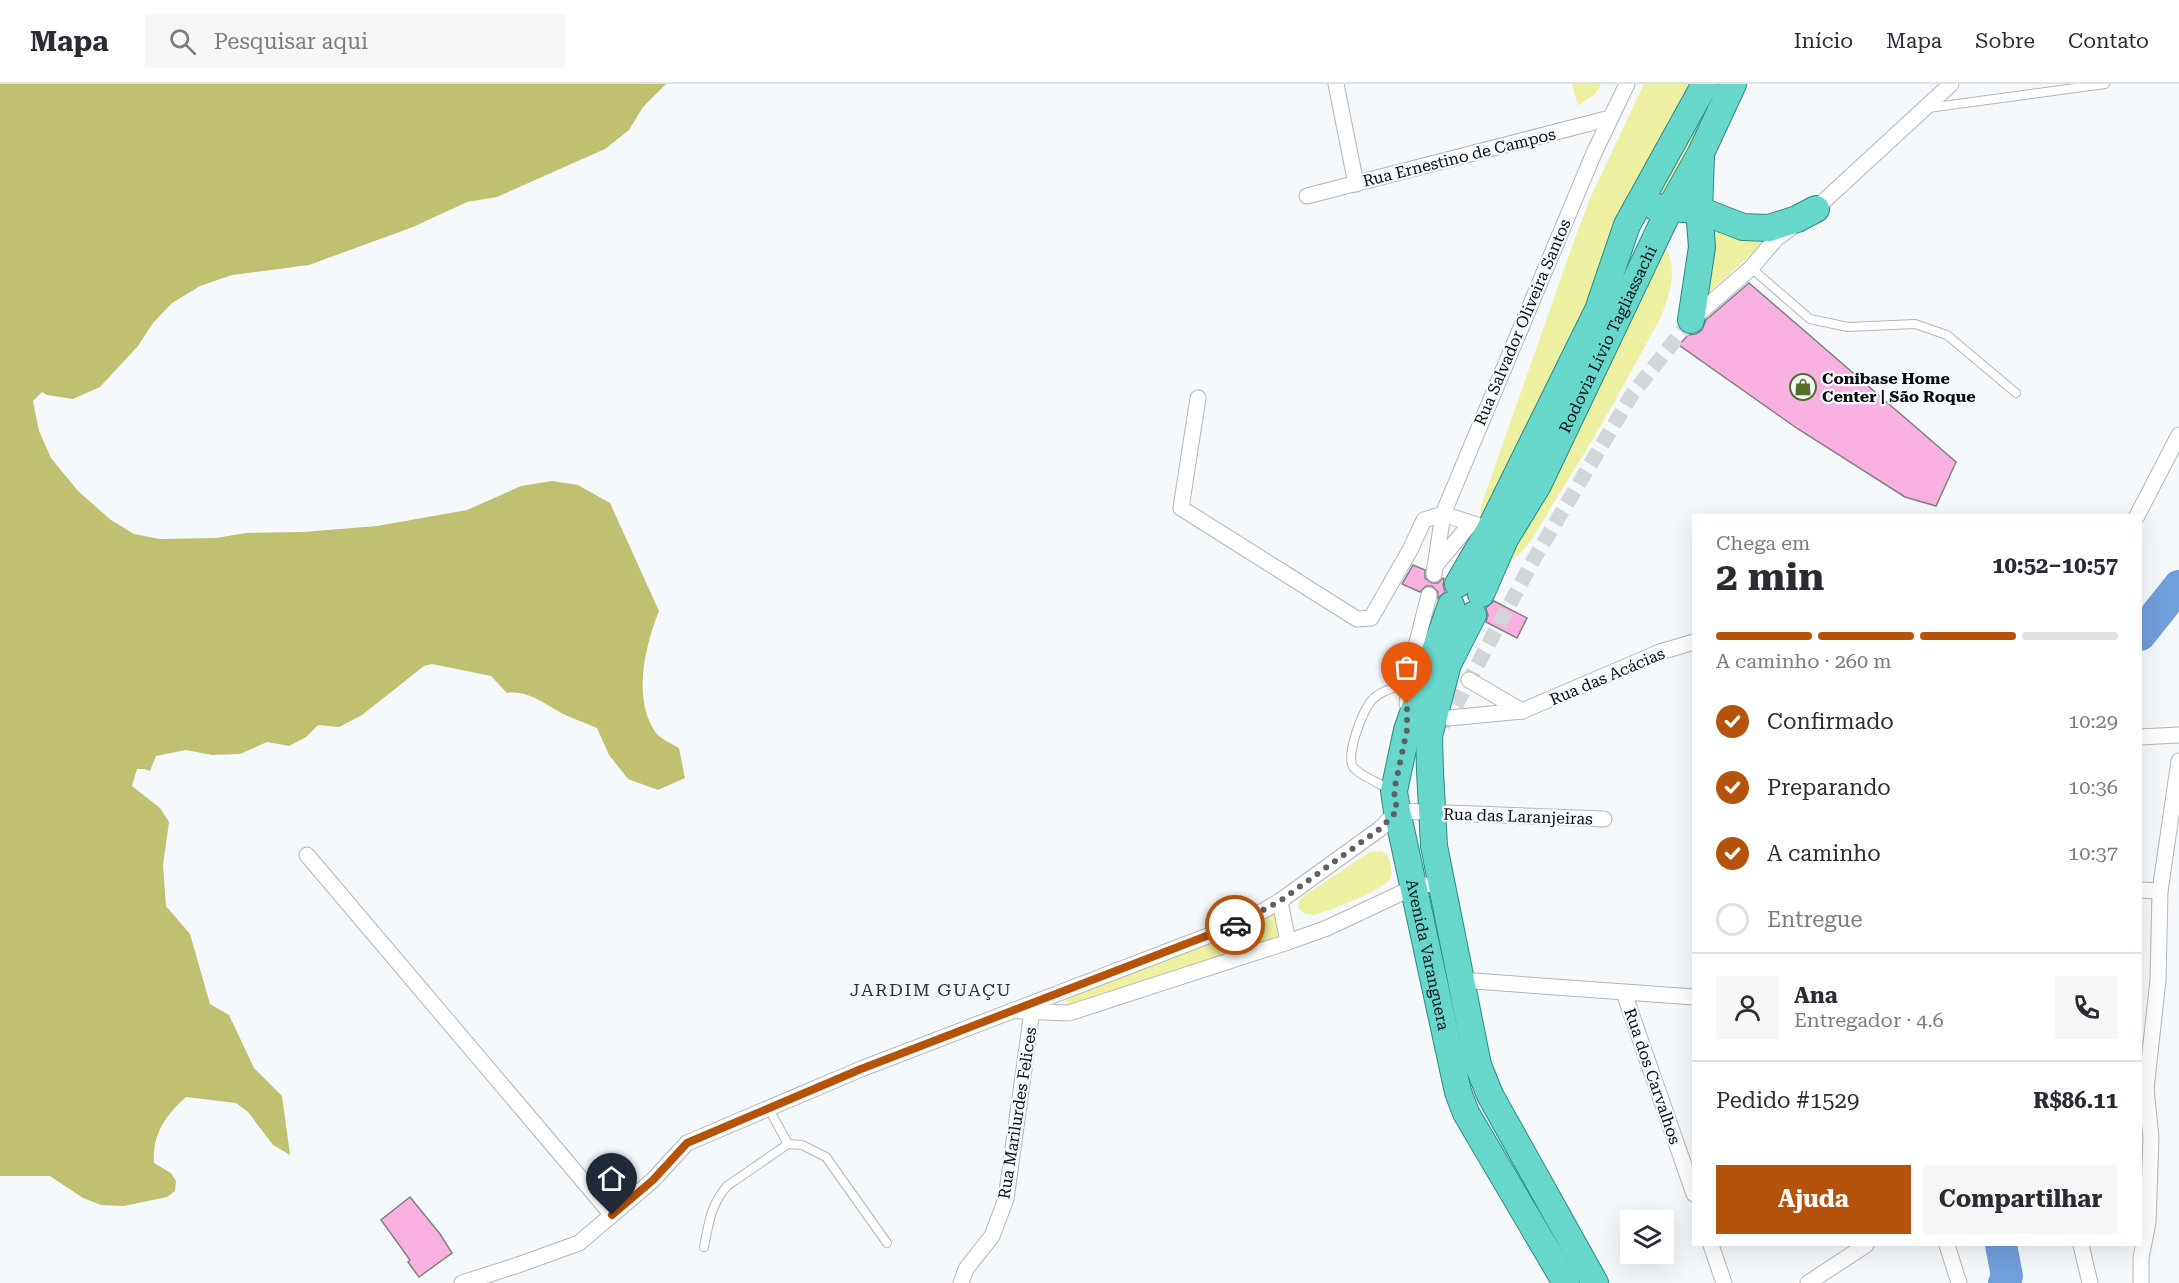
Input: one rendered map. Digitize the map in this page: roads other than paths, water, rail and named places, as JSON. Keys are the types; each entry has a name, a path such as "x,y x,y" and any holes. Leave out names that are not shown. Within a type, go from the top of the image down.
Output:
{"highway":[{"name":"Rodovia Lívio Tagliassachi","path":"1458,599 1481,526 1599,310 1627,225 1705,84"},
{"name":"Rodovia Lívio Tagliassachi","path":"1458,599 1504,539 1538,485 1670,208 1701,153 1733,84"},
{"path":"1691,320 1702,247 1699,210 1701,153"},
{"path":"1627,225 1643,211 1655,207 1699,210 1743,227 1769,228 1797,219 1816,209"},
{"name":"Avenida Varanguera","path":"1458,599 1407,730 1395,801 1458,1092 1466,1113 1566,1283"},
{"name":"Avenida Varanguera","path":"1458,599 1448,664 1429,736 1434,846 1460,980 1478,1065 1490,1095 1595,1283"}],"street":[{"path":"1336,84 1356,184"},
{"name":"Rua Salvador Oliveira Santos","path":"1481,526 1434,570 1443,514 1520,328 1610,118 1627,84"},
{"path":"1691,320 1751,268 1776,239 1816,209 1951,84"},
{"name":"Rua Ernestino de Campos","path":"1307,196 1610,118"},
{"path":"1198,398 1181,508 1357,619 1371,618 1410,550 1424,520 1443,514 1481,526"},
{"path":"2138,514 2179,435"},
{"path":"1407,730 1407,704 1412,662 1458,599"},
{"name":"Rua das Acácias","path":"1449,718 1522,711 1660,652 1692,643"},
{"path":"1469,680 1522,711"},
{"path":"2142,737 2179,735"},
{"path":"2141,1283 2141,1258 2148,1222 2151,1138 2143,1090 2158,980 2160,891 2179,761"},
{"path":"462,1283 579,1243 653,1180 687,1143 861,1069 1014,1011 1033,1008 1244,922 1280,901 1381,828 1395,801"},
{"name":"Rua das Laranjeiras","path":"1395,801 1431,812 1604,819"},
{"path":"307,855 612,1215"},
{"path":"1033,1008 1069,1013 1288,942 1327,928 1412,888 1441,882"},
{"path":"2142,890 2160,891"},
{"path":"1280,901 1288,942"},
{"name":"Rua dos Carvalhos","path":"1460,980 1692,997"},
{"name":"Rua dos Carvalhos","path":"1624,993 1692,1188"},
{"name":"Rua Marilurdes Felices","path":"960,1283 966,1269 992,1236 1006,1199 1033,1008"},
{"path":"1711,1246 1724,1283"},
{"path":"1808,1283 1864,1246"},
{"path":"1947,1246 1959,1283"},
{"path":"2081,1246 2090,1283"}],"lane":[{"path":"1926,108 2105,84"},
{"path":"1751,268 1810,319 1848,327 1915,324 1947,335 2016,393"},
{"path":"1395,801 1354,768 1350,761 1350,753 1366,709 1372,700 1381,693 1410,682"},
{"path":"770,1109 788,1144"},
{"path":"704,1247 712,1208 727,1186 788,1144 802,1145 826,1157 887,1244"}],"waterway":[{"path":"2142,632 2179,586"},
{"path":"2001,1246 2007,1276 2004,1283"}],"tunnel":[{"path":"1443,724 1449,718 1535,557 1633,393 1691,320"}],"place":[{"name":"Conibase Home Center | São Roque","path":"1803,387"}],"district":[{"name":"JARDIM GUAÇU","path":"931,990"}]}
